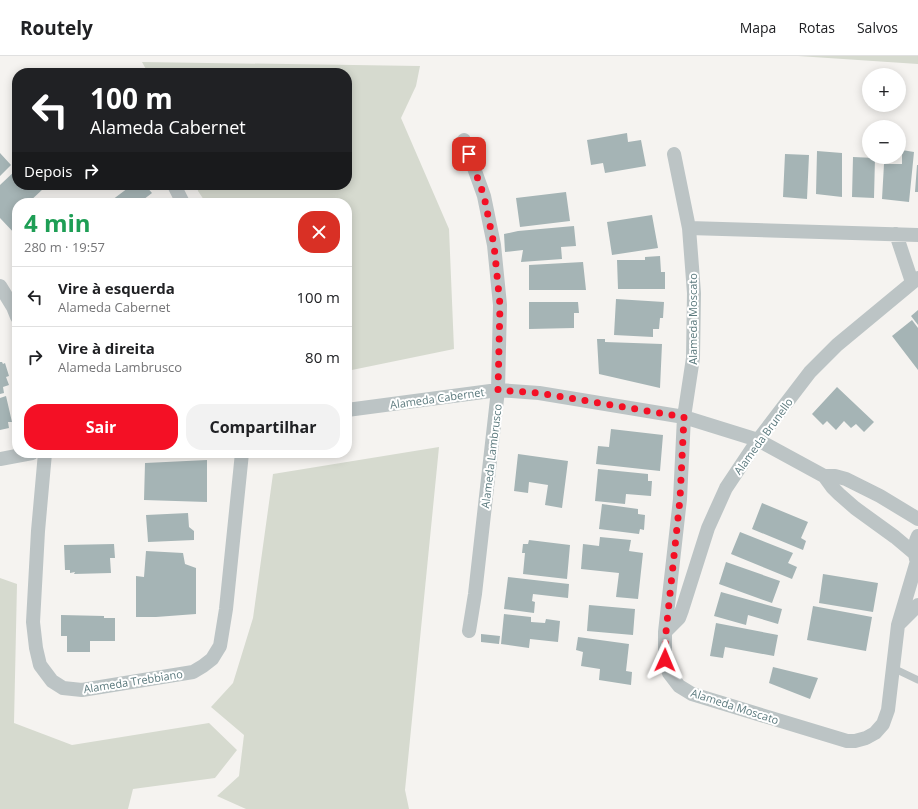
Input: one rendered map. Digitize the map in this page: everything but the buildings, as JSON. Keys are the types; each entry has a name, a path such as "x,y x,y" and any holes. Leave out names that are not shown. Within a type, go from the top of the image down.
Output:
{"street":[{"name":"Alameda Lambrusco","path":"464,140 484,196 494,245 500,305 498,390 475,594 469,631"},
{"name":"Alameda Moscato","path":"674,154 689,228 694,294 693,358 684,417 680,499 666,632 665,660 669,674 679,686 692,694 846,741 855,741 866,738 875,733 883,724 888,710 898,625 916,559 914,546 918,536"},
{"path":"689,228 918,235"},
{"path":"896,234 915,280"},
{"name":"Alameda Brunello","path":"666,632 679,618 708,528 726,488 758,440 810,372 837,345 915,280"},
{"path":"0,286 12,305"},
{"name":"Alameda Cabernet","path":"352,409 498,390 539,393 684,417 758,440 824,476"},
{"path":"0,459 12,457"},
{"name":"Alameda Trebbiano","path":"45,458 38,531 33,622 36,648 40,665 52,681 63,688 82,690 192,672 212,659 220,646 226,609 241,458"},
{"path":"824,476 835,476 846,479 880,496 918,519"},
{"path":"824,476 839,494 855,508 895,537 916,559"},
{"path":"898,625 918,606"}],"lane":[{"path":"893,668 918,680"}],"shaded area":[{"path":"798,56 918,56 918,64"},
{"path":"142,62 420,66 416,86 401,118 449,229 454,349 352,370 352,198 203,198 198,191 352,190 352,68 145,68"},
{"path":"439,447 405,790 409,809 246,809 217,796 239,776 244,735 211,707 233,683 253,618 273,474"},
{"path":"0,578 17,584 14,723 72,745 209,723 237,750 215,778 133,789 128,809 0,809"}],"route":[{"path":"469,154 484,196 494,245 500,305 498,390 539,393 684,417 680,499 666,632 665,660"}]}
